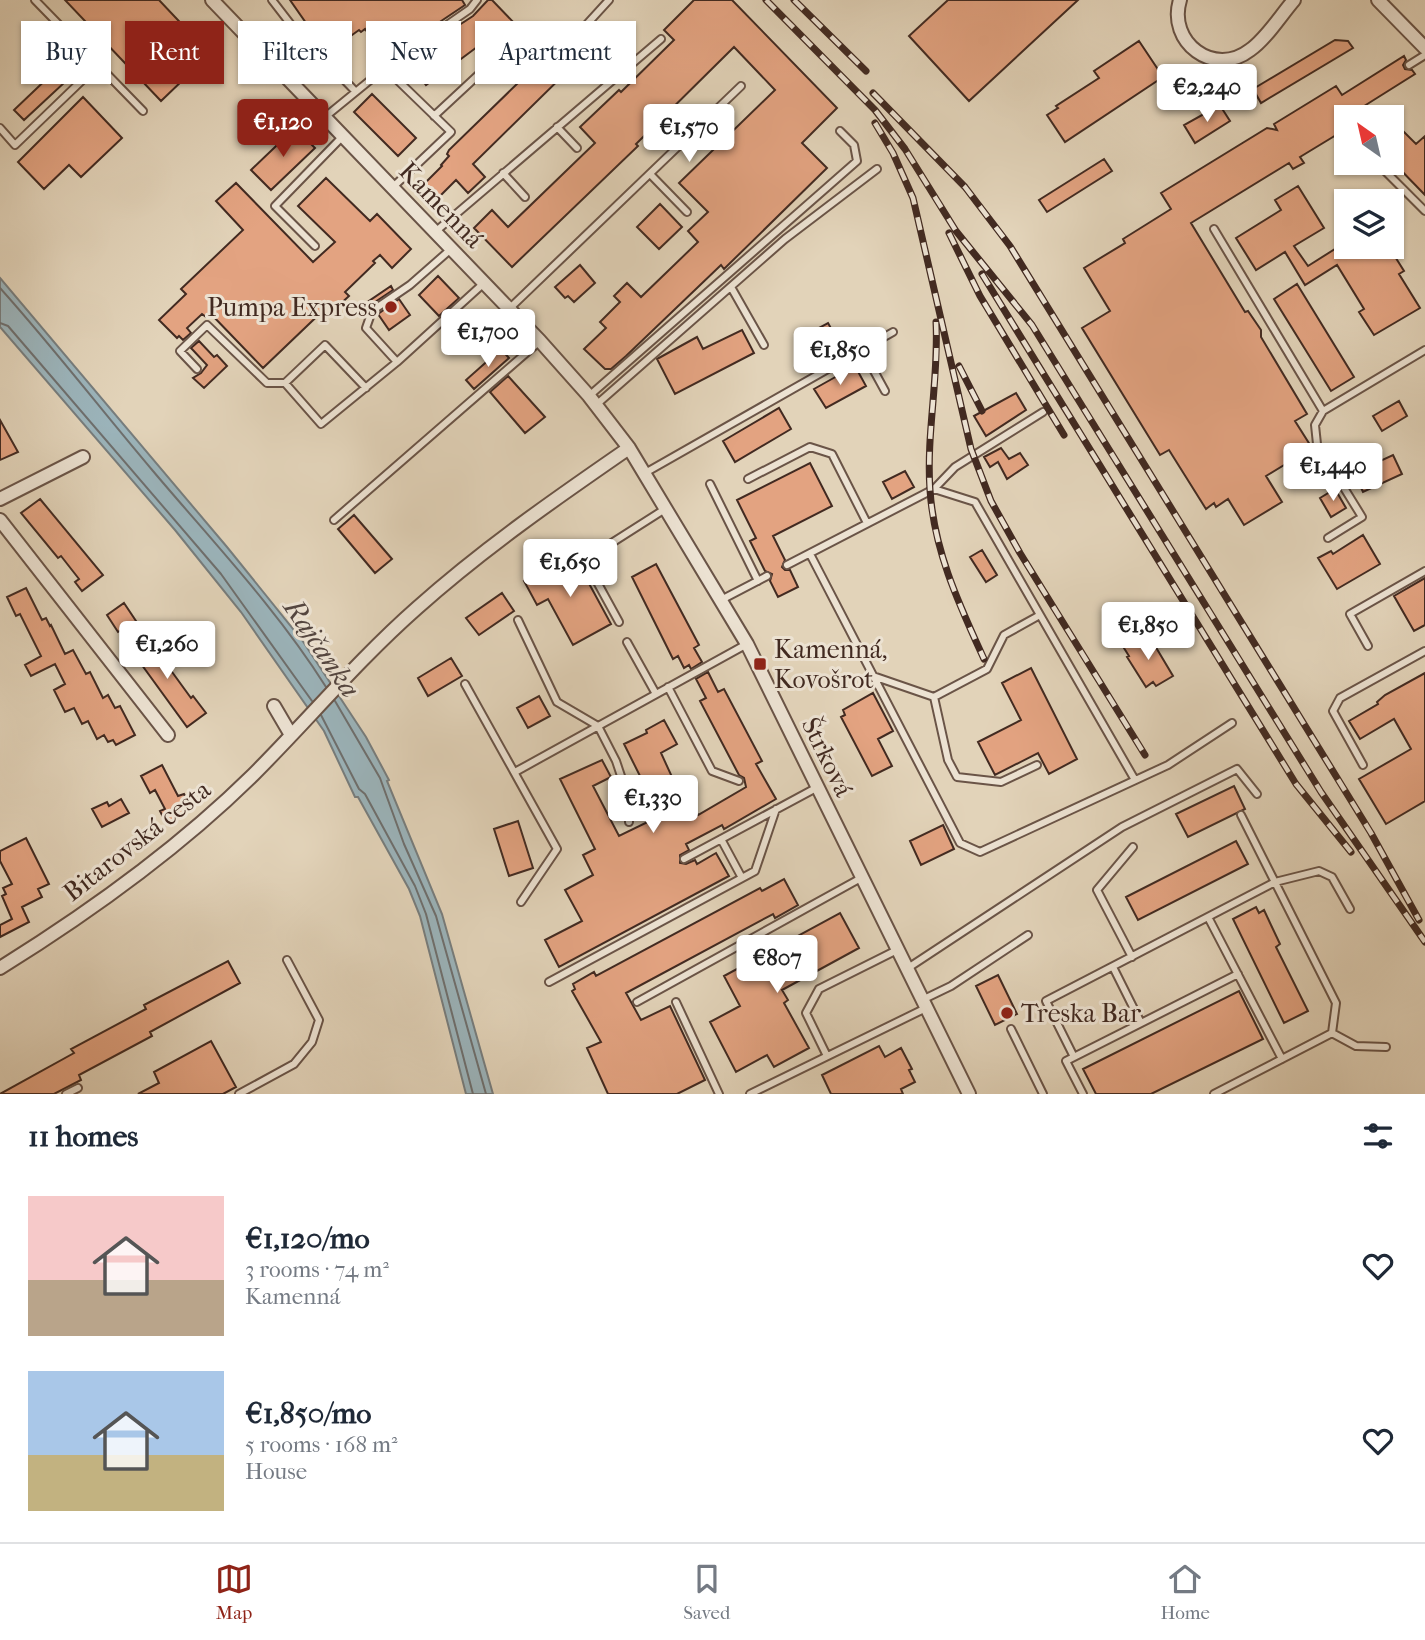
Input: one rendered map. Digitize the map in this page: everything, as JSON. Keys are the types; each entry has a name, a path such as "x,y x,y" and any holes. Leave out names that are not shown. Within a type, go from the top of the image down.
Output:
{"street":[{"name":"Kamenná","path":"212,0 540,341 629,448"},
{"path":"1180,0 1177,18 1181,35 1194,51 1209,59 1225,60 1251,50 1294,0"},
{"path":"1378,0 1425,48"},
{"name":"Štrková","path":"629,448 747,644 969,1094"},
{"name":"Bitarovská cesta","path":"0,968 63,928 163,854 244,783 418,607 520,523 629,448"},
{"path":"0,499 83,457"},
{"path":"0,520 168,735"},
{"path":"274,706 295,730"}],"lane":[{"path":"35,0 55,21"},
{"path":"272,0 316,57 326,61 355,91"},
{"path":"453,21 470,9 477,0"},
{"path":"590,21 609,0"},
{"path":"435,232 661,39"},
{"path":"1409,65 1425,55"},
{"path":"111,78 143,111"},
{"path":"435,116 475,78"},
{"path":"325,117 366,83"},
{"path":"0,128 15,145 78,84"},
{"path":"392,188 450,132 402,84"},
{"path":"509,309 741,86"},
{"path":"557,127 577,149"},
{"path":"592,401 857,161 854,145 840,131"},
{"path":"315,246 275,206 343,136"},
{"path":"592,401 785,239 877,169"},
{"path":"503,173 525,197"},
{"path":"650,174 687,212"},
{"path":"1389,175 1425,211"},
{"path":"1214,229 1322,411"},
{"path":"397,362 366,328 372,310 410,285 452,249"},
{"path":"285,383 321,424 397,362 484,283"},
{"path":"730,287 764,345"},
{"path":"197,369 180,351 207,325 267,383 285,383 325,345 366,388"},
{"path":"645,472 893,332"},
{"path":"334,520 540,341"},
{"path":"862,349 885,391"},
{"path":"1328,538 1362,517 1317,444 1315,425 1322,411 1425,350"},
{"path":"788,565 934,489 956,467 1043,412"},
{"path":"748,479 810,447 832,454 867,523"},
{"path":"709,484 758,581"},
{"path":"934,489 975,502 1135,780"},
{"path":"619,622 585,560 667,508"},
{"path":"810,554 960,843 980,852 1168,765 1232,723"},
{"path":"1368,646 1350,614 1425,571"},
{"path":"721,600 767,576"},
{"path":"873,676 934,697 987,669 1004,635 1040,615"},
{"path":"518,620 557,702 598,726 616,761 628,797 629,822"},
{"path":"627,642 656,694"},
{"path":"515,772 747,644"},
{"path":"1363,765 1333,711 1340,698 1425,651"},
{"path":"465,684 557,849 521,902"},
{"path":"668,687 712,771 739,781"},
{"path":"934,697 948,760 957,777 1001,782 1037,765"},
{"path":"906,969 1122,827 1237,769 1257,794"},
{"path":"684,859 816,788"},
{"path":"549,982 755,871 776,809"},
{"path":"1241,815 1336,1003 1332,1033"},
{"path":"721,839 741,878"},
{"path":"1132,957 1097,891 1133,847"},
{"path":"1074,1057 1046,1001 1275,882 1319,871 1332,877 1350,909"},
{"path":"637,1002 861,878"},
{"path":"1209,917 1282,1059"},
{"path":"750,1094 924,1004 1028,935"},
{"path":"827,1056 806,1013 819,989 897,950"},
{"path":"240,1094 294,1064 312,1042 319,1020 287,960"},
{"path":"1113,967 1141,1023"},
{"path":"1083,1094 1066,1061 1238,974"},
{"path":"676,1002 719,1094"},
{"path":"1010,1030 1043,1094"},
{"path":"1332,1033 1356,1046 1386,1047"},
{"path":"1214,1094 1332,1033"},
{"path":"66,1094 78,1088"}],"water":[{"path":"0,278 302,640 366,737 389,780 387,781 442,914 493,1094 466,1094 420,916 409,889 358,797 355,797 324,731 241,612 175,530 0,327"}],"building":[{"path":"65,0 159,0 179,21 125,21 125,63 111,48 111,21 85,21"},
{"path":"290,0 462,0 465,5 441,21 366,21 366,30 359,30 352,35 352,21 305,21"},
{"path":"488,0 492,0 512,21 475,21 475,48 461,59 461,24"},
{"path":"694,0 732,0 837,108 802,143 827,168 724,269 721,265 626,356 611,369 605,369 584,349 606,328 600,322 620,302 614,296 627,283 641,297 698,242 688,231 708,212 679,183 775,90 734,47 636,144 638,146 512,267 474,228 492,210 508,227 595,143 580,127 619,90 621,92 629,84 636,84 636,77 674,40 664,30"},
{"path":"948,0 1078,0 969,101 909,36"},
{"path":"1335,40 1348,41 1353,48 1261,103 1253,89"},
{"path":"1139,41 1163,77 1065,142 1047,115 1058,108 1056,106 1099,78 1094,71"},
{"path":"1404,56 1405,69 1412,70 1415,74 1366,105 1334,105 1334,136 1300,157 1304,163 1293,169 1289,163 1191,223 1245,312 1248,311 1261,330 1261,337 1307,414 1295,421 1312,448 1266,476 1282,502 1244,525 1228,499 1216,507 1214,503 1206,509 1169,450 1160,455 1082,328 1110,311 1084,268 1125,243 1123,239 1171,209 1161,193 1267,128 1277,130 1274,124 1336,86 1342,95"},
{"path":"41,84 63,84 24,120 14,110"},
{"path":"145,84 179,84 161,101"},
{"path":"517,84 554,84 473,164 485,177 468,193 456,180 438,198 424,184 442,166 449,156 449,150"},
{"path":"372,94 416,138 398,156 354,112"},
{"path":"83,97 122,138 81,177 69,165 44,189 18,162"},
{"path":"1221,107 1230,121 1195,143 1184,125 1204,114 1206,110"},
{"path":"295,128 315,148 271,190 251,170"},
{"path":"1404,132 1416,144 1425,136 1425,195 1404,173"},
{"path":"1104,159 1112,171 1047,212 1039,200"},
{"path":"326,178 370,221 377,214 411,249 392,268 380,255 345,292 349,296 335,309 330,304 263,368 210,313 206,317 202,314 187,328 191,333 183,340 179,336 177,338 159,320 186,294 181,289 243,230 216,201 236,183 313,262 335,242 298,206"},
{"path":"1298,186 1324,228 1294,246 1308,266 1334,250 1334,259 1396,259 1404,271 1399,274 1420,308 1374,335 1359,312 1364,309 1337,265 1305,285 1285,252 1256,270 1236,238 1281,210 1275,200"},
{"path":"660,204 682,227 659,249 637,227"},
{"path":"580,265 595,283 574,302 568,296 565,298 555,287"},
{"path":"438,276 459,298 439,316 419,295"},
{"path":"1297,284 1354,377 1331,391 1274,299"},
{"path":"391,286 393,290 372,304 369,301"},
{"path":"399,299 410,315 389,330 378,314"},
{"path":"828,323 843,350 831,356 824,342 813,348 806,335"},
{"path":"742,330 754,353 675,394 657,359 697,337 703,349"},
{"path":"199,341 227,366 204,388 193,378 207,365 191,348"},
{"path":"501,349 509,358 474,389 466,380"},
{"path":"855,366 866,386 826,408 814,389"},
{"path":"508,376 545,417 525,433 490,392"},
{"path":"1016,393 1026,410 986,436 974,416"},
{"path":"1399,401 1407,416 1382,431 1373,416"},
{"path":"779,408 791,429 735,462 723,441"},
{"path":"0,420 18,452 0,460"},
{"path":"1001,448 1009,459 1020,453 1028,465 1007,479 998,462 990,467 984,457"},
{"path":"1393,455 1402,474 1363,492 1354,473"},
{"path":"810,463 832,506 773,536 785,560 782,567 790,570 798,587 778,597 770,581 772,574 765,571 750,541 756,538 737,500"},
{"path":"905,471 914,487 892,499 883,482"},
{"path":"1335,489 1346,508 1331,517 1320,498"},
{"path":"40,499 103,575 82,591 75,582 79,579 21,513"},
{"path":"354,515 392,559 375,573 338,529"},
{"path":"1363,535 1380,564 1337,589 1318,558 1331,551 1333,554"},
{"path":"982,550 997,575 986,582 970,557"},
{"path":"571,556 611,624 573,645 548,599 537,605 524,581"},
{"path":"656,564 699,645 694,648 702,662 691,669 689,665 684,668 678,656 673,659 632,577"},
{"path":"1425,578 1425,625 1414,631 1394,596"},
{"path":"26,588 42,620 46,618 51,625 65,654 73,650 86,674 90,672 103,698 108,695 115,708 120,706 135,735 116,745 113,740 108,742 104,735 97,739 88,721 82,724 74,708 65,712 54,690 65,684 55,664 31,676 25,665 41,656 20,614 16,616 7,597"},
{"path":"502,593 514,611 479,635 466,618"},
{"path":"124,603 136,621 118,632 107,615"},
{"path":"152,634 164,650 159,654 191,698 193,696 206,713 187,727 131,650"},
{"path":"1148,634 1173,676 1156,686 1153,682 1146,687 1124,648"},
{"path":"451,658 462,676 428,696 418,678"},
{"path":"1031,668 1077,759 1049,774 1038,753 995,775 978,742 1021,720 1002,683"},
{"path":"708,672 718,692 724,689 762,761 756,764 776,799 724,829 722,825 686,844 689,850 680,855 680,863 686,864 695,860 697,864 716,853 729,876 559,967 545,940 582,921 565,890 593,875 583,855 595,849 560,779 602,760 611,777 593,786 619,836 660,816 624,744 647,733 646,730 664,720 677,744 661,753 683,801 689,798 698,815 746,787 744,778 739,775 700,701 706,698 696,679"},
{"path":"1425,673 1425,801 1386,824 1359,779 1411,749 1394,719 1360,739 1349,721 1378,704 1385,695"},
{"path":"873,693 893,731 878,739 892,766 872,776 841,717 845,715 843,710"},
{"path":"539,696 550,716 528,728 517,708"},
{"path":"162,765 178,796 184,794 192,810 166,823 160,811 165,809 155,790 150,793 141,776"},
{"path":"1234,786 1245,809 1188,837 1176,814"},
{"path":"121,799 129,813 102,827 92,809 107,802 109,806"},
{"path":"518,821 533,868 509,876 494,829"},
{"path":"943,825 954,849 921,865 910,841"},
{"path":"26,838 49,884 38,889 42,897 22,907 29,922 0,937 0,925 12,919 2,896 6,894 3,888 12,884 0,861 0,851"},
{"path":"1236,841 1248,864 1138,920 1126,897"},
{"path":"784,879 798,905 775,918 773,914 626,993 641,1020 670,1006 705,1080 677,1094 608,1094 587,1048 601,1042 572,991 575,989 573,984 594,972 596,976 760,888 762,891"},
{"path":"1256,907 1259,913 1264,910 1280,944 1276,947 1308,1011 1284,1023 1233,919"},
{"path":"840,913 859,948 782,990 788,1000 784,1003 809,1048 774,1067 767,1055 736,1072 710,1022 740,1006 724,976"},
{"path":"228,961 240,983 150,1032 152,1036 79,1075 81,1080 54,1094 0,1094 74,1053 71,1049 146,1009 144,1005"},
{"path":"998,975 1017,1014 995,1025 976,986"},
{"path":"1239,991 1263,1039 1151,1094 1096,1094 1083,1069"},
{"path":"211,1041 236,1087 223,1094 138,1094 159,1083 154,1072"},
{"path":"879,1046 885,1057 901,1048 912,1069 909,1070 915,1082 901,1089 903,1094 831,1094 822,1075"}],"railway":[{"path":"766,0 875,110 905,149 956,231 1032,325 1321,792 1425,942"},
{"path":"794,0 866,71"},
{"path":"873,93 965,187 1010,246 1371,833 1419,920"},
{"path":"875,123 893,153 913,198 971,449 991,501 1020,553 1145,755"},
{"path":"949,233 980,296 1064,435"},
{"path":"982,274 1296,784 1351,852"},
{"path":"936,322 929,469 932,513 949,577 984,659"},
{"path":"959,366 982,411"}],"place":[{"name":"Pumpa Express","path":"391,307"},
{"name":"Kamenná, Kovošrot","path":"760,664"},
{"name":"Treska Bar","path":"1007,1013"}],"water label":[{"name":"Rajčanka","path":"322,648"}]}
